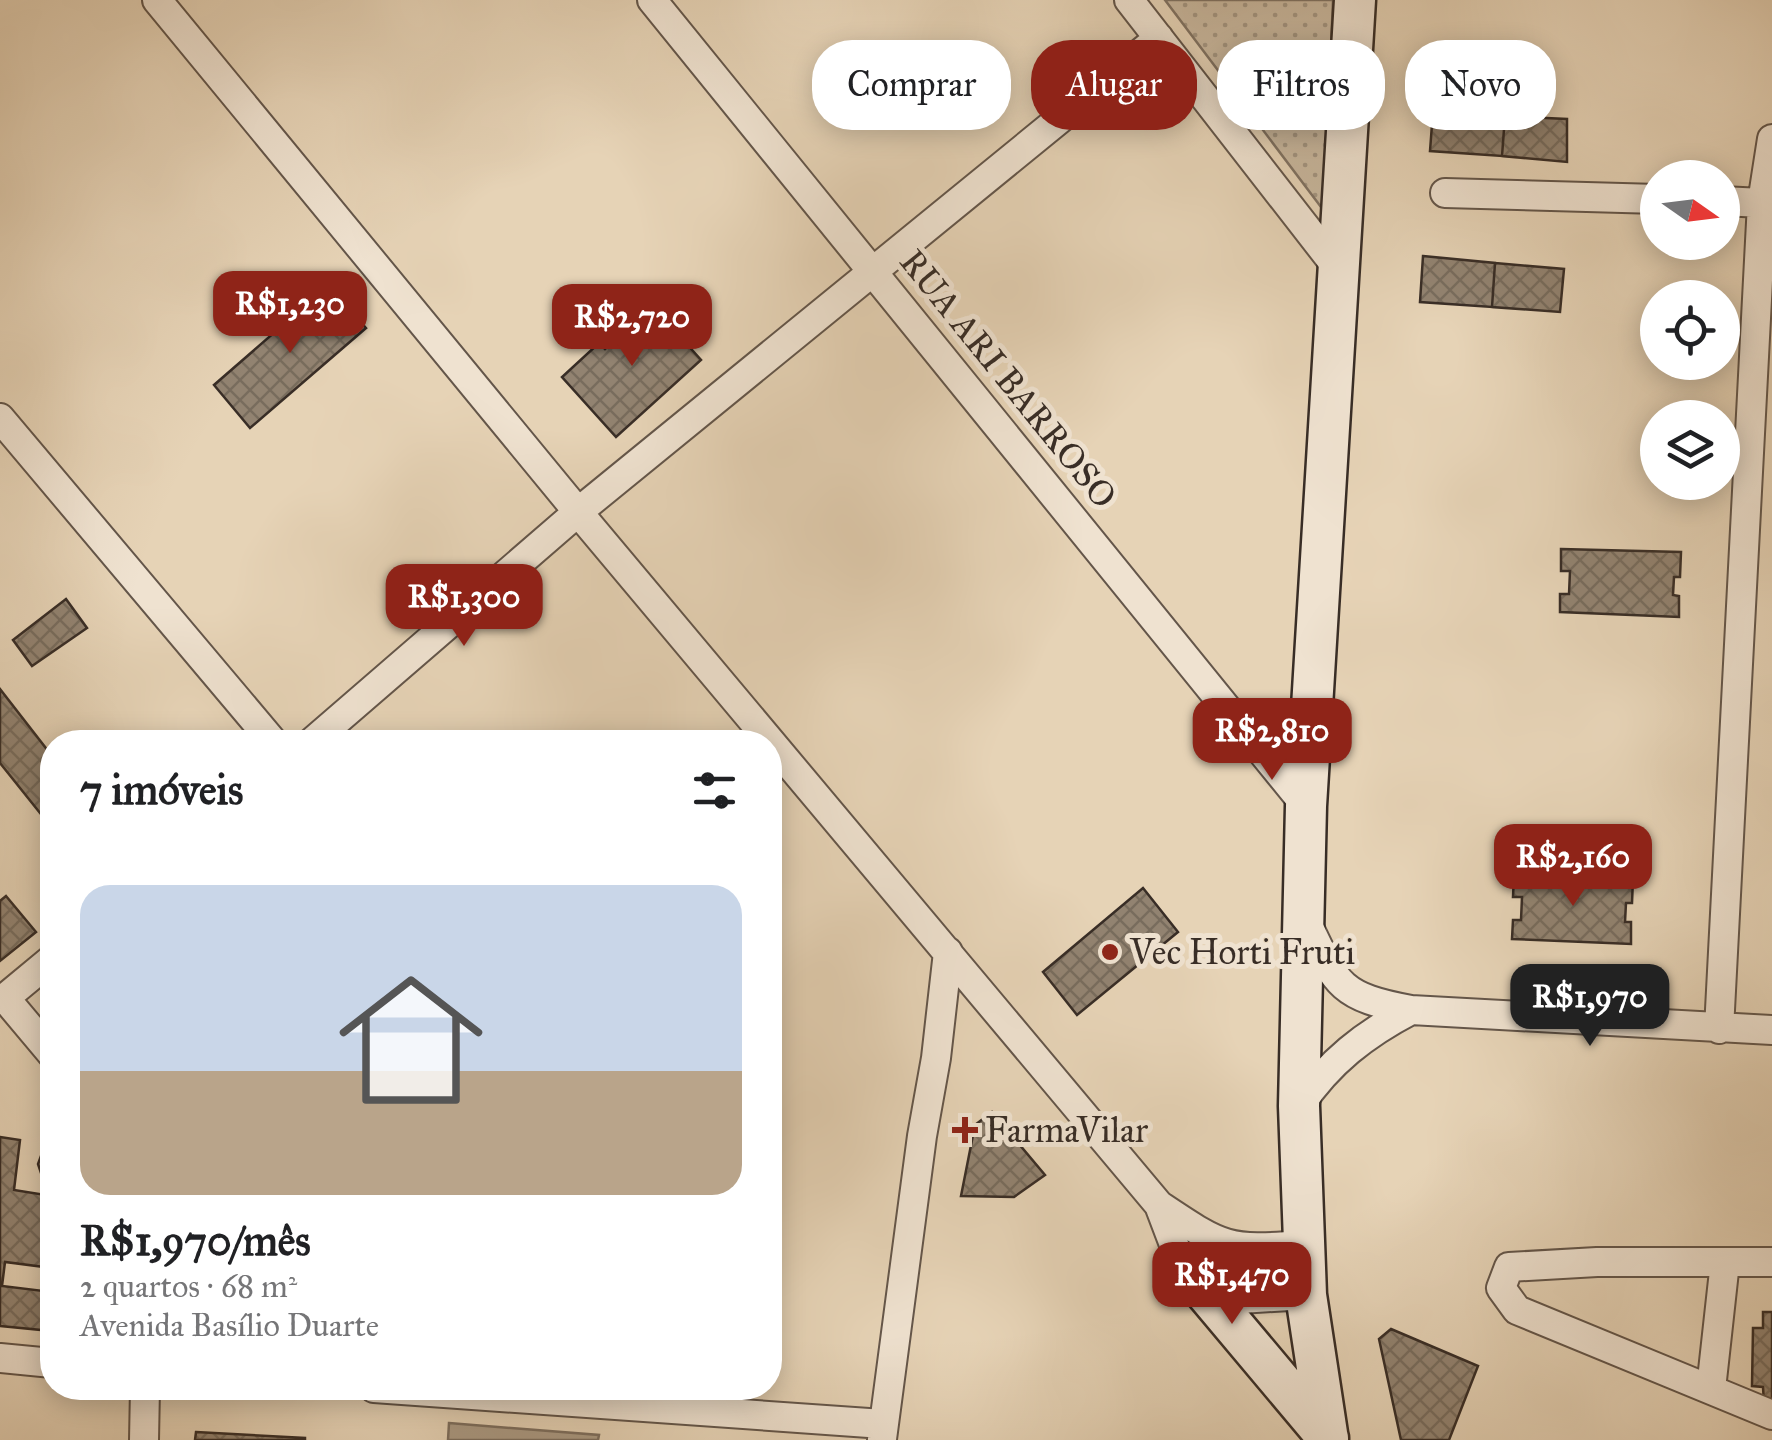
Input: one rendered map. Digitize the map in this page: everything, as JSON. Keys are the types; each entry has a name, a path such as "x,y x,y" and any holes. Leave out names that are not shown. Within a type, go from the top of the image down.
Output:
{"main road":[{"path":"1328,1439 1302,1245 1302,912 1355,0"},
{"path":"1181,1263 1328,1439"}],"street":[{"path":"157,0 761,730"},
{"name":"RUA ARI BARROSO","path":"652,0 1306,806"},
{"path":"1129,0 1339,270"},
{"path":"326,730 578,512 1159,38"},
{"path":"1719,1029 1762,203 1772,139"},
{"path":"1445,193 1640,198"},
{"path":"1740,202 1762,203"},
{"path":"0,418 263,730"},
{"path":"782,755 1159,1205 1212,1240 1236,1248 1302,1245"},
{"path":"1302,912 1328,970 1359,998 1411,1010 1772,1030"},
{"path":"601,1400 882,1432 948,952"},
{"path":"40,968 2,998 40,1041"},
{"path":"1299,1106 1316,1081 1352,1046 1372,1030 1411,1010"},
{"path":"1159,1205 1181,1263 1240,1299 1306,1296"},
{"path":"1772,1262 1596,1262 1509,1267 1501,1288 1516,1310 1772,1414"},
{"path":"1711,1390 1726,1262"},
{"path":"0,1358 40,1363"},
{"path":"144,1440 145,1400"}],"shaded area":[{"path":"1165,0 1333,0 1331,40 1217,40 1217,69"},
{"path":"1263,130 1327,130 1324,211"},
{"path":"449,1423 599,1435 598,1440 448,1440"}],"building":[{"path":"1556,118 1567,119 1567,162 1502,156 1504,130 1556,130"},
{"path":"1432,130 1504,130 1502,156 1430,151"},
{"path":"1423,256 1495,263 1492,307 1420,302"},
{"path":"1495,263 1564,269 1560,312 1492,307"},
{"path":"329,285 366,328 250,428 214,385"},
{"path":"647,300 701,360 616,437 562,377 599,343 605,349 617,338 611,332"},
{"path":"1561,549 1681,552 1680,577 1674,577 1673,595 1679,596 1679,617 1560,612 1560,594 1569,594 1570,571 1561,571"},
{"path":"66,599 87,628 32,666 13,640"},
{"path":"0,689 40,741 40,813 0,763"},
{"path":"1514,875 1633,879 1632,903 1626,903 1625,922 1631,922 1631,944 1512,939 1513,920 1521,920 1522,897 1513,897"},
{"name":"Vec Horti Fruti","path":"1143,888 1178,932 1077,1015 1043,972"},
{"path":"6,896 36,932 0,961 0,901"},
{"path":"992,1112 1045,1175 1014,1197 961,1196 975,1125"},
{"path":"0,1137 20,1140 14,1190 40,1194 40,1266 5,1262 2,1286 40,1291 40,1330 0,1326"},
{"path":"1763,1312 1772,1312 1772,1402 1764,1403 1763,1387 1752,1386 1753,1328 1763,1328"},
{"path":"1391,1329 1478,1366 1449,1440 1401,1440 1379,1339"},
{"path":"196,1432 305,1438 305,1440 195,1440"}],"place":[{"name":"Vec Horti Fruti","path":"1110,952"},
{"name":"FarmaVilar","path":"965,1130"}]}
